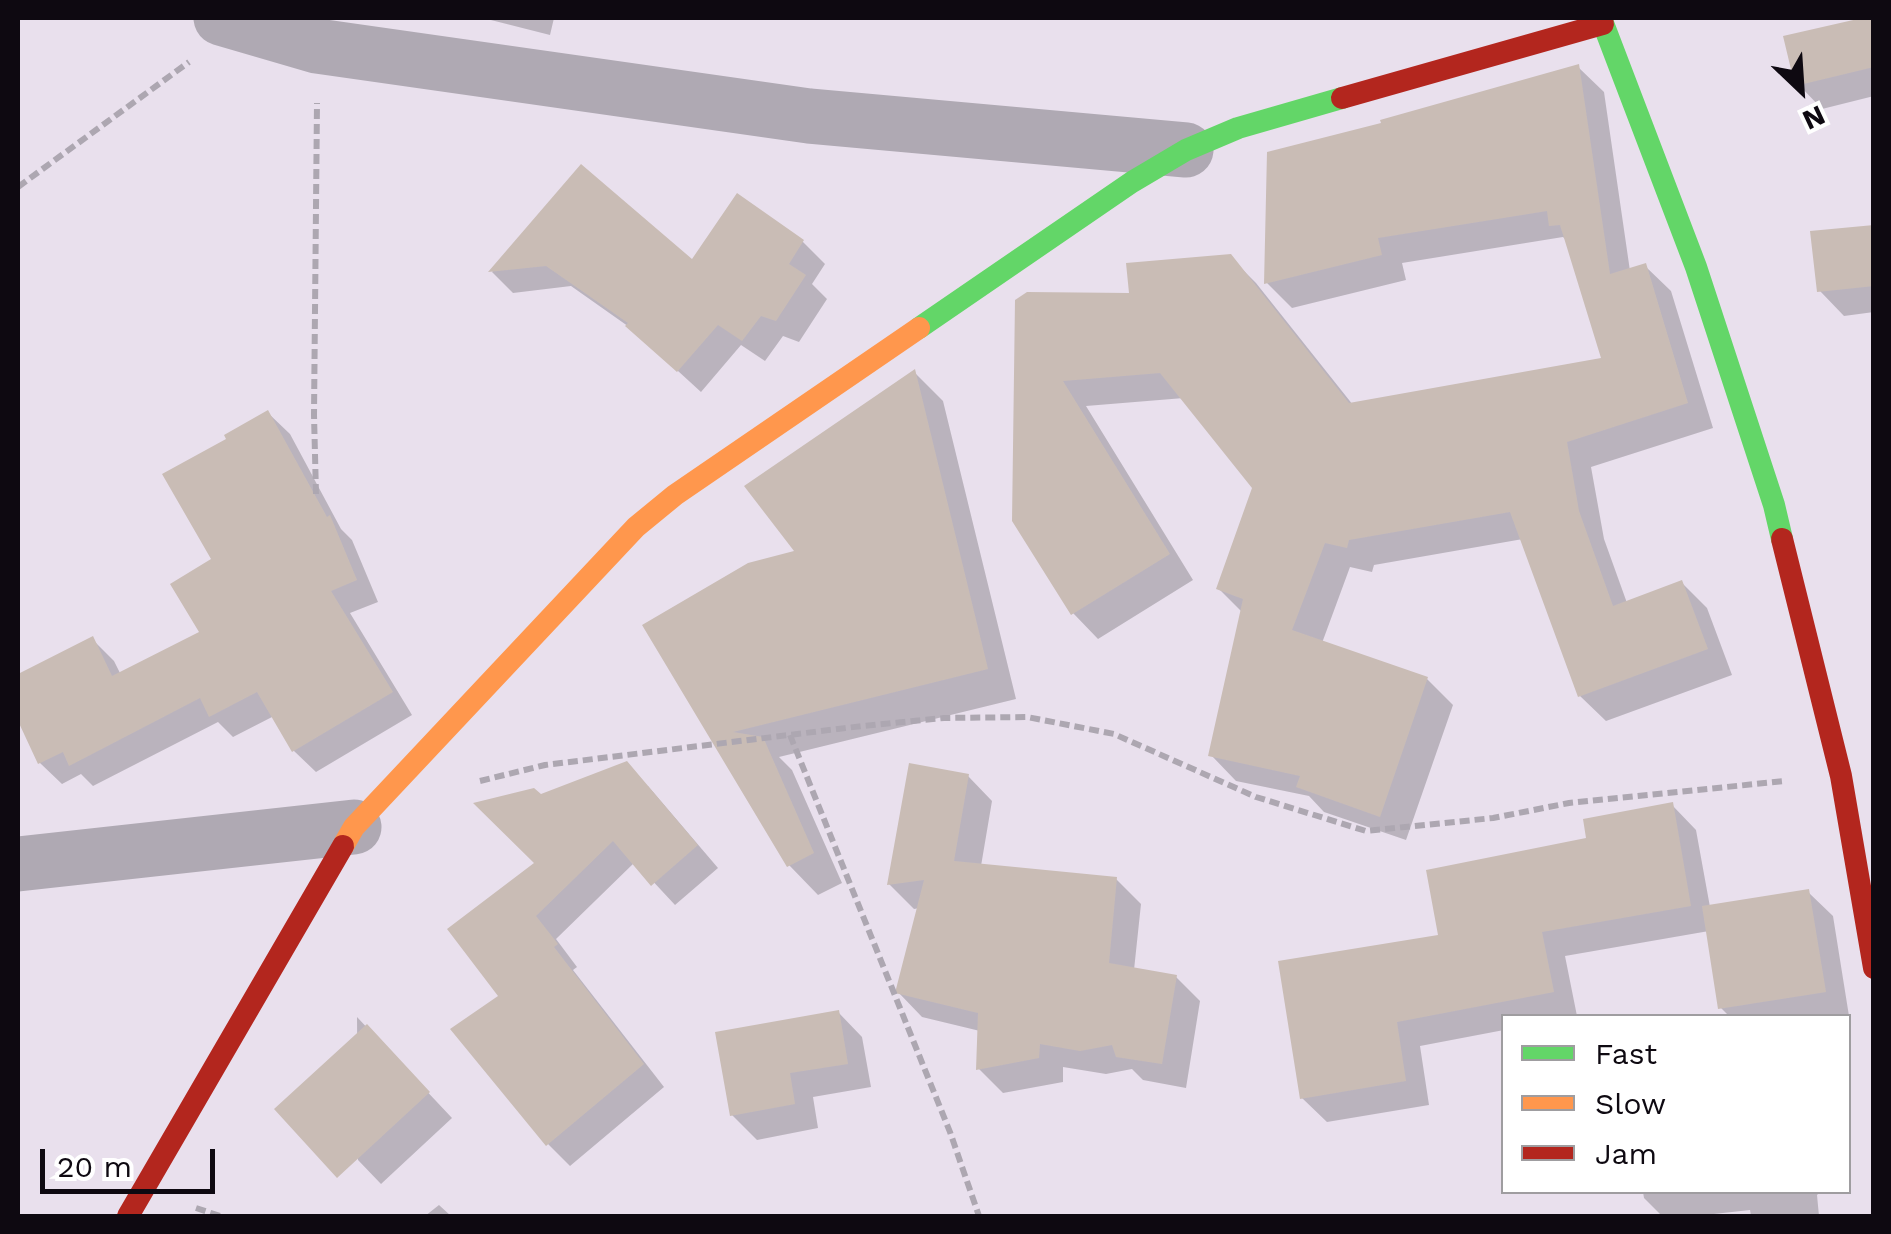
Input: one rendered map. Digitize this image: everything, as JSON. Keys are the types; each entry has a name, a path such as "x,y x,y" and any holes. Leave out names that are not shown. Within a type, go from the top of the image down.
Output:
{"street":[{"path":"128,1216 354,828 636,528 675,495 1132,182 1186,150 1238,128 1602,21 1696,268 1857,768 1874,968"},
{"path":"239,23 317,46 809,116 1186,150"},
{"path":"18,864 354,828"}],"path":[{"path":"18,187 239,23"},
{"path":"316,494 317,46"},
{"path":"475,783 546,765 790,735 944,718 1028,716 1114,734 1256,797 1366,830 1493,818 1569,804 1857,768"},
{"path":"790,735 950,1132 979,1216"}],"building":[{"path":"1874,18 1874,67 1795,86 1783,36"},
{"path":"1579,64 1610,274 1646,263 1688,403 1567,442 1579,511 1613,606 1682,580 1708,649 1578,697 1510,512 1349,540 1347,548 1325,543 1292,630 1428,677 1380,817 1296,787 1300,776 1208,756 1243,599 1216,589 1252,488 1160,373 1063,381 1170,554 1071,615 1012,521 1015,300 1027,292 1129,293 1126,263 1231,254 1349,403 1601,358 1560,225 1549,226 1547,211 1378,238 1382,255 1264,284 1267,152 1381,123 1380,120"},
{"path":"581,164 692,259 737,193 804,240 789,264 806,275 776,321 761,316 742,341 718,325 677,372 625,326 628,323 546,266 488,272"},
{"path":"1874,225 1874,286 1817,292 1810,231"},
{"path":"915,369 988,669 733,732 763,737 814,853 787,867 642,625 748,563 794,551 744,486"},
{"path":"268,410 327,517 330,515 357,580 331,591 393,692 292,752 257,692 209,717 200,698 69,766 63,752 38,764 18,721 18,674 93,636 112,676 199,632 170,584 211,559 162,474 226,439 224,435"},
{"path":"627,761 698,845 651,886 613,841 536,916 558,944 554,947 644,1064 546,1146 450,1029 498,996 447,929 534,863 473,803 534,788 541,794"},
{"path":"909,763 969,774 954,861 1117,877 1109,963 1177,975 1162,1064 1116,1057 1112,1045 1080,1051 1040,1044 1039,1058 976,1070 978,1013 895,993 924,880 887,885"},
{"path":"1673,802 1691,906 1542,932 1554,992 1397,1022 1406,1081 1300,1099 1278,961 1438,935 1426,870 1586,838 1583,819"},
{"path":"1809,889 1826,992 1718,1009 1702,906"},
{"path":"839,1010 848,1064 790,1073 795,1104 730,1116 715,1032"},
{"path":"367,1024 430,1092 337,1178 274,1109"}],"traffic: fast":[{"path":"1601,18 1696,267 1782,539"},
{"path":"919,328 1132,182 1186,150 1238,128 1342,98"}],"traffic: slow":[{"path":"343,846 354,827 636,527 675,495 919,328"}],"traffic: jam":[{"path":"1342,98 1603,24"},
{"path":"1782,539 1841,776 1874,968"},
{"path":"128,1216 343,846"}]}
